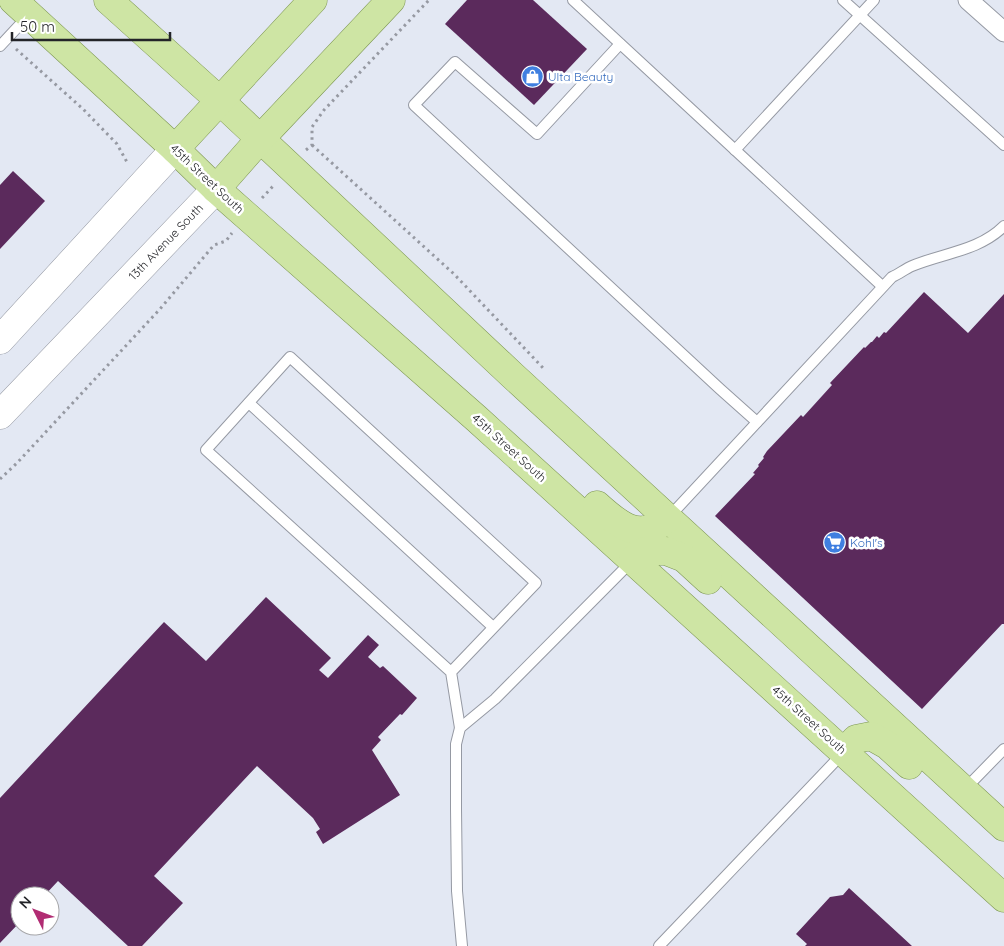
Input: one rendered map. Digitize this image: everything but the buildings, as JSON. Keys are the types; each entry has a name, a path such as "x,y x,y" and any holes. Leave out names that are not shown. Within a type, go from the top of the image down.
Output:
{"main road":[{"path":"108,0 219,100 667,519 998,822"},
{"path":"0,340 313,0"},
{"name":"13th Avenue South","path":"0,416 216,189 260,139 391,0"},
{"name":"45th Street South","path":"21,8 216,189 633,560 1004,898"},
{"path":"410,361 502,421 625,528 643,530 656,528 667,519"},
{"path":"633,560 645,550 666,550 684,558 793,660 834,693 869,704"},
{"path":"844,752 856,739 871,736 887,745 938,792 967,809 998,822"}],"street":[{"path":"968,0 1004,32"}],"lane":[{"path":"573,0 882,286"},
{"path":"843,0 1004,145"},
{"path":"735,150 874,0"},
{"path":"0,46 21,8"},
{"path":"620,44 537,134 454,62 414,105 757,422"},
{"path":"667,519 882,286 912,266 962,250 988,238 1004,226"},
{"path":"451,672 536,583 290,357 206,450 451,672 460,728 456,744 456,809 457,891 462,946"},
{"path":"249,403 493,627"},
{"path":"460,728 496,699 633,560"},
{"path":"964,790 1004,749"},
{"path":"659,946 844,752"}],"path":[{"path":"0,479 160,309 214,245 226,241 246,216 312,144 312,127 324,110 429,0"},
{"path":"30,62 83,109 117,144 128,164"},
{"path":"312,144 454,274 550,375"}],"place":[{"name":"Ulta Beauty","path":"532,77"},
{"name":"Kohl's","path":"834,543"}]}
